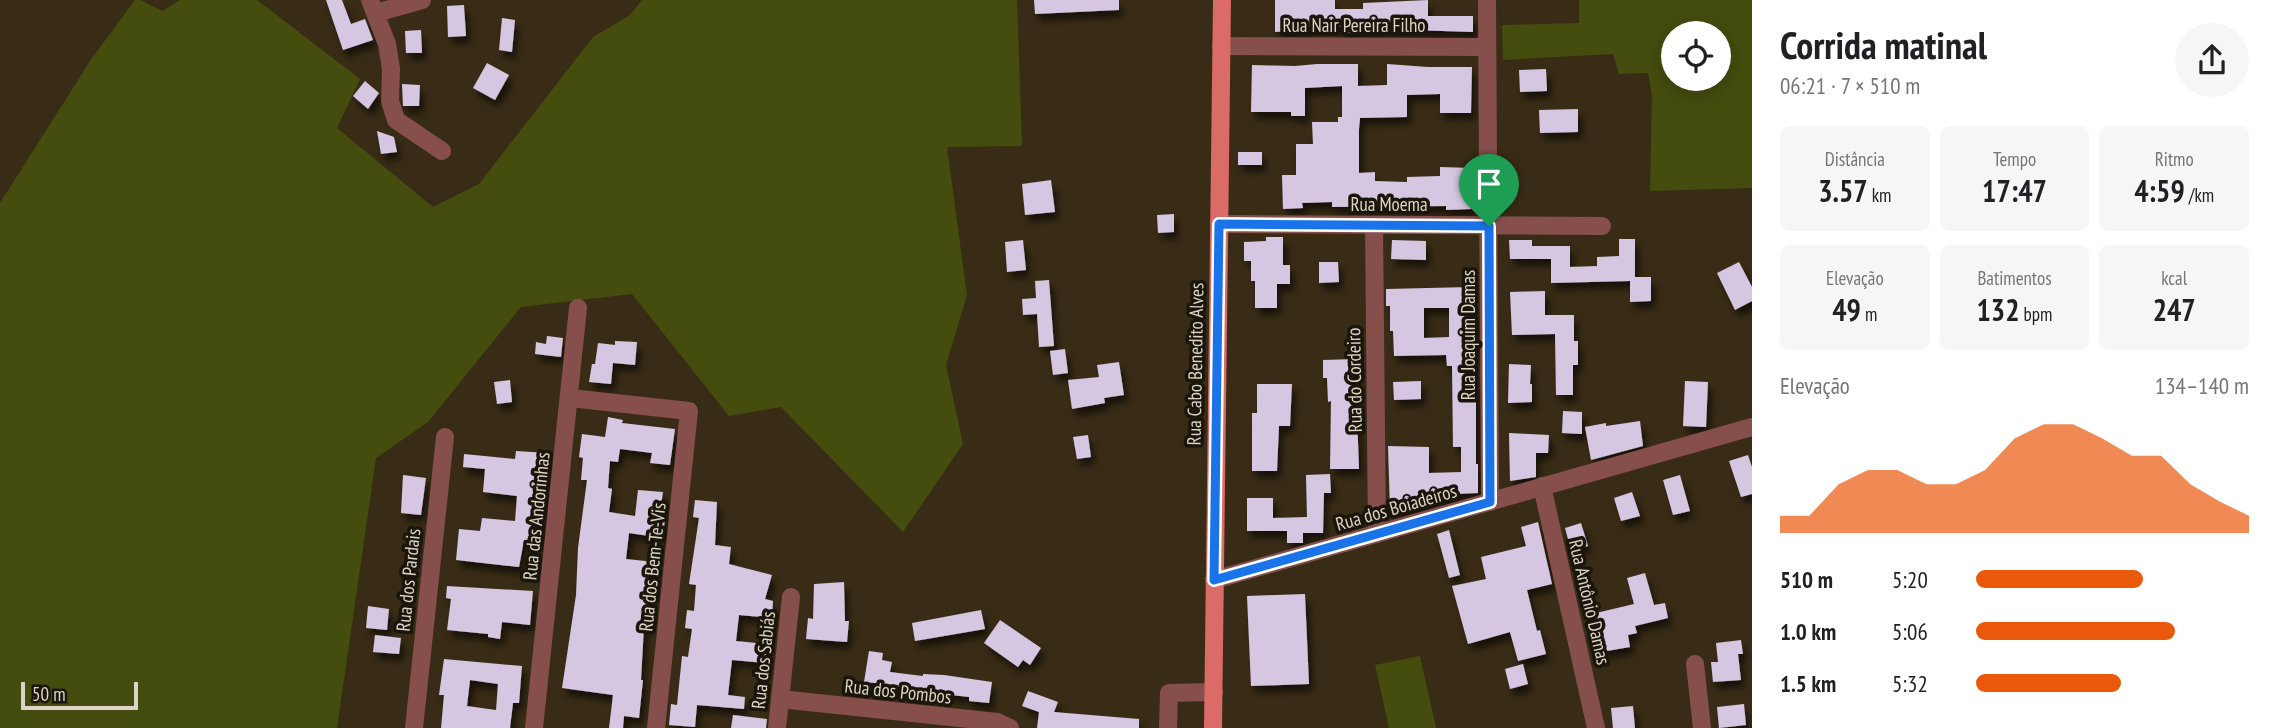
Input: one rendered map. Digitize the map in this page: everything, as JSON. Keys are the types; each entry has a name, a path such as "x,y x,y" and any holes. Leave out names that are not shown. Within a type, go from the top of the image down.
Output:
{"main road":[{"name":"Rua Cabo Benedito Alves","path":"1213,728 1222,0"}],"street":[{"path":"422,0 373,6 387,44 391,69 390,101 396,120 442,151"},
{"name":"Rua Joaquim Damas","path":"1487,0 1490,502"},
{"name":"Rua Nair Pereira Filho","path":"1221,46 1487,47"},
{"name":"Rua Moema","path":"1219,224 1602,226"},
{"name":"Rua do Cordeiro","path":"1374,225 1377,534"},
{"name":"Rua das Andorinhas","path":"534,728 578,308"},
{"name":"Rua dos Bem-Te-Vis","path":"570,398 689,411 656,728"},
{"name":"Rua dos Boiadeiros","path":"1214,580 1752,427"},
{"name":"Rua dos Pardais","path":"414,728 445,437"},
{"name":"Rua Antônio Damas","path":"1542,486 1596,728"},
{"name":"Rua dos Sabiás","path":"777,728 791,597"},
{"path":"1695,664 1702,728"},
{"path":"1168,728 1169,693 1214,692"},
{"name":"Rua dos Pombos","path":"780,699 896,720 997,722 1010,728"}],"green space":[{"path":"135,0 141,0 162,11 180,0 257,0 360,79 337,128 433,207 479,184 593,37 630,15 642,0 1017,0 1022,146 947,147 967,295 946,365 963,444 903,532 781,407 729,416 632,294 521,307 428,422 376,458 337,728 0,728 0,203 92,58"},
{"path":"1579,0 1752,0 1752,188 1650,191 1652,95 1648,73 1619,74 1613,54 1503,60 1502,25 1579,23"},
{"path":"1420,656 1436,728 1389,728 1375,665"}],"building":[{"path":"326,0 342,0 351,24 365,19 373,40 343,50"},
{"path":"1034,0 1119,0 1119,10 1035,14"},
{"path":"1275,0 1335,0 1335,9 1363,9 1363,3 1428,0 1428,16 1473,16 1473,32 1382,29 1341,34 1341,27 1309,27 1309,30 1275,32"},
{"path":"464,5 466,36 448,37 447,6"},
{"path":"502,18 515,20 512,52 499,50"},
{"path":"421,30 422,53 406,53 405,31"},
{"path":"487,63 509,75 495,100 473,88"},
{"path":"1358,64 1358,86 1387,85 1387,64 1472,67 1471,113 1440,113 1440,94 1407,95 1407,117 1360,118 1359,129 1359,173 1375,172 1375,181 1407,182 1407,177 1440,176 1440,167 1474,168 1471,209 1446,210 1446,206 1332,207 1332,202 1302,203 1303,208 1283,209 1282,175 1296,175 1296,144 1313,144 1312,122 1338,122 1338,117 1342,117 1342,86 1305,88 1305,116 1291,116 1291,112 1251,112 1252,65"},
{"path":"1546,69 1547,91 1520,92 1519,70"},
{"path":"365,81 379,93 368,109 353,96"},
{"path":"402,84 420,85 419,106 403,106"},
{"path":"1578,109 1578,132 1540,133 1539,110"},
{"path":"377,131 394,137 397,152 381,154"},
{"path":"1238,152 1262,152 1262,165 1238,165"},
{"path":"1051,180 1055,212 1025,215 1022,184"},
{"path":"1174,214 1174,232 1158,233 1157,215"},
{"path":"1266,237 1283,237 1283,265 1290,265 1290,284 1277,284 1277,308 1255,308 1255,281 1251,281 1251,261 1244,261 1244,242 1266,241"},
{"path":"1619,239 1635,239 1635,277 1651,277 1651,301 1630,302 1630,281 1551,283 1551,259 1510,259 1509,240 1532,240 1532,246 1570,246 1570,267 1597,266 1597,257 1619,256"},
{"path":"1023,240 1026,270 1007,272 1005,242"},
{"path":"1392,240 1426,241 1426,260 1391,259"},
{"path":"1319,262 1338,262 1339,282 1319,283"},
{"path":"1739,262 1752,287 1752,301 1735,310 1717,273"},
{"path":"1049,280 1054,346 1039,347 1037,314 1023,315 1022,299 1036,298 1035,281"},
{"path":"1470,287 1475,337 1472,384 1476,384 1478,493 1454,494 1454,499 1428,499 1428,506 1407,506 1407,509 1390,510 1388,446 1429,447 1429,473 1461,472 1461,447 1453,447 1452,366 1447,366 1446,355 1394,356 1386,289","holes":["1424,308 1449,308 1449,337 1424,338"]},
{"path":"1545,291 1545,315 1574,315 1578,365 1573,365 1573,395 1556,395 1555,334 1512,335 1510,292"},
{"path":"547,336 563,338 561,357 535,354 536,342 546,344"},
{"path":"615,341 637,342 635,365 613,363 611,384 589,382 598,343 615,345"},
{"path":"1065,349 1068,373 1053,375 1050,351"},
{"path":"1355,359 1359,469 1330,469 1331,401 1328,402 1327,378 1323,378 1323,360"},
{"path":"1119,362 1124,395 1104,398 1105,403 1072,409 1068,380 1099,377 1097,365"},
{"path":"1509,364 1531,365 1532,402 1508,403"},
{"path":"510,380 512,402 497,404 494,382"},
{"path":"1421,381 1421,399 1394,400 1393,382"},
{"path":"1685,381 1708,382 1706,427 1683,426"},
{"path":"1257,384 1292,384 1290,426 1279,426 1277,471 1252,471 1252,413 1257,413"},
{"path":"1563,411 1582,412 1582,434 1562,433"},
{"path":"608,417 623,420 622,423 675,429 670,465 650,463 652,453 620,449 618,462 610,461 608,488 612,489 609,512 635,516 638,490 663,492 660,513 666,514 662,538 629,533 626,559 655,562 647,609 651,609 649,627 644,626 639,718 624,716 623,728 609,728 613,695 562,688 576,595 578,548 587,480 581,480 583,458 579,457 582,434 605,437"},
{"path":"1640,421 1643,446 1591,460 1585,427"},
{"path":"1509,433 1549,435 1548,453 1536,453 1536,477 1510,481"},
{"path":"1088,435 1091,457 1077,459 1073,437"},
{"path":"516,451 548,453 538,542 524,540 519,567 456,560 459,529 480,531 482,518 515,521 517,496 483,492 485,469 463,467 464,454 515,459"},
{"path":"1748,455 1752,467 1752,494 1741,497 1729,461"},
{"path":"1330,474 1331,493 1324,493 1323,533 1303,533 1303,543 1287,543 1287,531 1247,531 1247,498 1273,498 1273,518 1307,517 1306,475"},
{"path":"403,475 426,478 421,515 401,513"},
{"path":"1680,475 1690,511 1673,515 1663,480"},
{"path":"1632,492 1640,516 1621,521 1614,498"},
{"path":"695,500 717,502 715,545 731,547 729,564 772,575 765,599 773,601 772,618 739,615 736,641 767,644 765,663 732,660 728,695 745,697 744,709 697,705 695,727 669,725 671,704 677,705 682,656 688,657 692,629 685,628 687,610 694,611 696,585 689,584 699,518 693,517"},
{"path":"1538,522 1552,584 1527,590 1546,654 1518,661 1510,632 1468,644 1452,586 1486,579 1481,557 1526,546 1521,527"},
{"path":"1581,523 1588,546 1571,550 1565,528"},
{"path":"1449,530 1460,575 1449,578 1437,534"},
{"path":"1645,573 1654,605 1665,603 1668,618 1635,626 1637,633 1628,635 1630,647 1601,652 1592,614 1634,604 1627,578"},
{"path":"844,582 845,621 849,621 847,642 806,639 808,618 813,619 814,584"},
{"path":"447,586 533,591 530,625 502,622 500,639 488,637 488,634 447,630 451,599 446,598"},
{"path":"1305,594 1309,684 1251,686 1247,596"},
{"path":"368,606 389,609 387,630 366,628"},
{"path":"981,610 985,629 915,641 912,623"},
{"path":"1000,620 1041,648 1030,665 1023,660 1018,667 984,643"},
{"path":"375,635 401,638 399,654 373,652"},
{"path":"1741,640 1743,654 1738,654 1741,680 1713,682 1711,662 1718,662 1716,643"},
{"path":"869,651 883,653 882,660 892,662 890,672 923,676 944,675 992,682 989,703 969,701 969,697 925,692 924,696 897,693 898,685 864,682"},
{"path":"444,659 522,666 519,703 513,703 510,728 441,728 444,695 439,695","holes":["470,680 498,684 496,710 467,706"]},
{"path":"1523,664 1528,684 1510,689 1505,669"},
{"path":"1028,691 1058,702 1054,712 1139,719 1139,728 1037,728 1039,712 1022,706"},
{"path":"1744,704 1746,725 1719,728 1717,707"},
{"path":"1633,706 1635,728 1613,728 1611,708"},
{"path":"733,715 767,719 766,728 731,728"}],"route":[{"path":"1219,224 1489,226 1490,502 1214,580 1219,224"}]}
